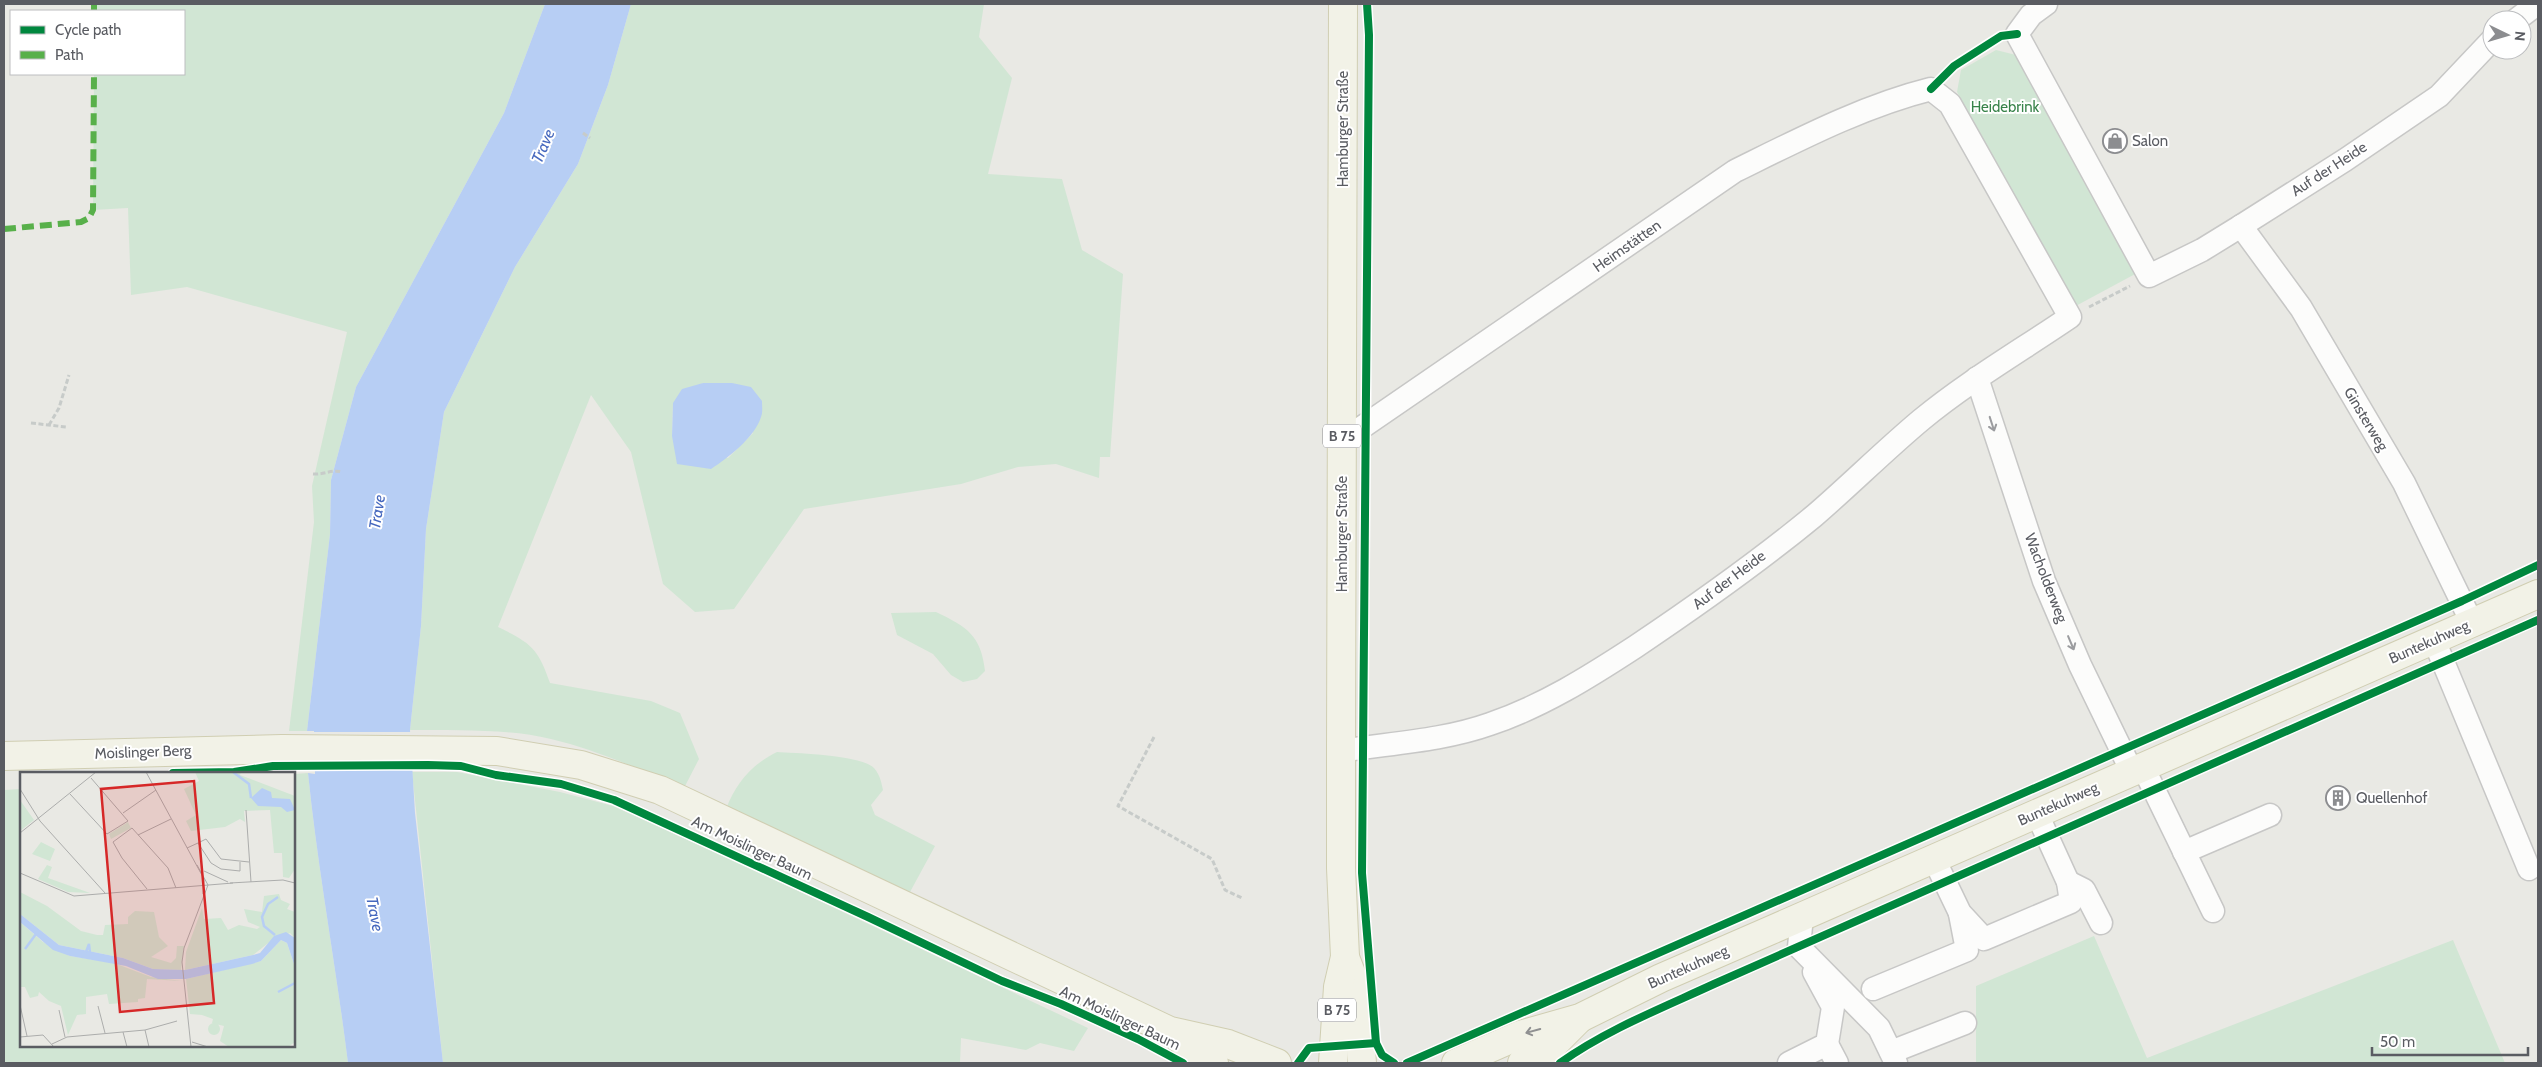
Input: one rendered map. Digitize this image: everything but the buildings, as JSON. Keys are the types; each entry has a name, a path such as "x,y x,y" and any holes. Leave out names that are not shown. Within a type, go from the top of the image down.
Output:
{"main road":[{"name":"Hamburger Straße","path":"1333,1063 1338,987 1345,957 1341,751 1343,4"},
{"name":"Buntekuhweg","path":"1456,1063 1520,1035 1580,1018 1661,978 2538,594"},
{"name":"Am Moislinger Baum","path":"282,749 428,749 496,752 547,758 581,765 660,790 1170,1030 1228,1044 1277,1063"},
{"name":"Moislinger Berg","path":"4,756 282,749"},
{"name":"B 75","path":"1345,957 1356,986 1362,1063"},
{"name":"Buntekuhweg","path":"1522,1063 1542,1056 1580,1018"},
{"name":"Am Moislinger Baum","path":"1170,1030 1196,1053 1214,1063"}],"street":[{"path":"2046,4 2031,15 2017,34 2149,276"},
{"name":"Auf der Heide","path":"2149,276 2202,250 2345,160 2439,96 2482,51"},
{"name":"Heimstätten","path":"1342,441 1735,171 1800,138 1904,96 1931,90 1950,104 2070,317"},
{"name":"Ginsterweg","path":"2241,226 2300,308 2404,483 2472,623"},
{"name":"Auf der Heide","path":"1341,751 1417,742 1491,724 1574,687 1681,617 1813,516 1921,420 1977,378 2070,317"},
{"name":"Wacholderweg","path":"1977,378 2044,581 2080,665 2184,852 2213,911"},
{"path":"2434,640 2529,868"},
{"path":"1960,912 1984,939 2070,902 2068,882 2037,814"},
{"path":"2184,852 2270,815"},
{"path":"1873,989 1968,950 1960,912 1934,859"},
{"path":"2068,882 2084,890 2101,923"},
{"path":"1789,1063 1832,1054 1833,1007 1800,947 1794,920"},
{"path":"1800,947 1879,1028 1894,1058 1965,1023"}],"path":[{"path":"584,133 590,138"},
{"path":"2070,317 2149,276"},
{"path":"50,425 59,408 69,375"},
{"path":"31,423 66,427"},
{"path":"313,474 321,474 333,470 342,472"},
{"path":"1154,737 1118,806 1212,859 1225,890 1242,898"}],"green space":[{"path":"94,4 545,4 504,113 356,387 331,480 330,534 307,731 289,731 314,522 312,486 347,332 187,287 131,295 128,208 93,210 94,75 185,75 185,10 94,10"},
{"path":"631,4 984,4 979,37 1012,78 988,174 1062,179 1082,250 1123,274 1110,457 1100,457 1099,478 1056,464 1018,467 961,484 804,509 734,609 695,612 663,584 631,452 591,395 498,627 532,648 546,671 550,683 651,701 680,713 699,759 684,788 602,755 534,735 463,730 410,730 421,626 426,529 444,412 515,267 578,164 608,85","holes":["703,383 717,384 753,433 728,458 672,436 673,404"]},
{"name":"Heidebrink","path":"1996,50 2016,55 2137,273 2072,308 1957,92 1961,70"},
{"path":"936,612 956,622 976,640 985,671 977,679 963,682 951,675 933,654 897,635 891,613"},
{"path":"777,752 843,757 856,760 874,768 879,776 883,790 871,805 875,815 935,846 910,892 726,809 746,775 760,762"},
{"path":"412,772 457,772 560,792 613,806 750,868 1088,1028 1074,1051 1040,1043 1026,1050 961,1038 960,1063 443,1063"},
{"path":"308,773 348,1063 4,1063 4,790 20,789 20,1047 295,1047 295,774"},
{"path":"2094,936 2147,1058 2453,940 2505,1063 1976,1063 1976,986"}],"water":[{"name":"Trave","path":"545,4 631,4 608,85 578,164 515,267 444,412 426,529 421,626 410,730 415,813 443,1063 348,1063 308,773 315,774 314,731 307,731 330,534 331,480 356,387 504,113"},
{"path":"703,383 732,383 751,387 762,401 762,415 753,432 733,453 711,469 677,464 672,436 673,403 682,389"}],"pier":[{"path":"304,732 412,732 414,770 312,770 311,733"}],"marked path":[{"path":"94,4 94,10"},
{"path":"4,229 81,222 89,218 93,210 94,75"}],"cycle path":[{"path":"1367,4 1369,35 1362,873 1376,1043 1382,1055 1394,1063"},
{"path":"1931,89 1954,66 2001,36 2017,34"},
{"path":"1407,1063 2462,601 2538,565"},
{"path":"1560,1063 1615,1030 1714,984 2538,620"},
{"path":"234,772 273,766 461,766 496,775 561,784 614,800 1002,981 1061,1004 1138,1039 1183,1063"},
{"path":"1298,1063 1309,1048 1376,1043"}],"place":[{"name":"Salon","path":"2115,141"},
{"name":"Quellenhof","path":"2338,798"}]}
